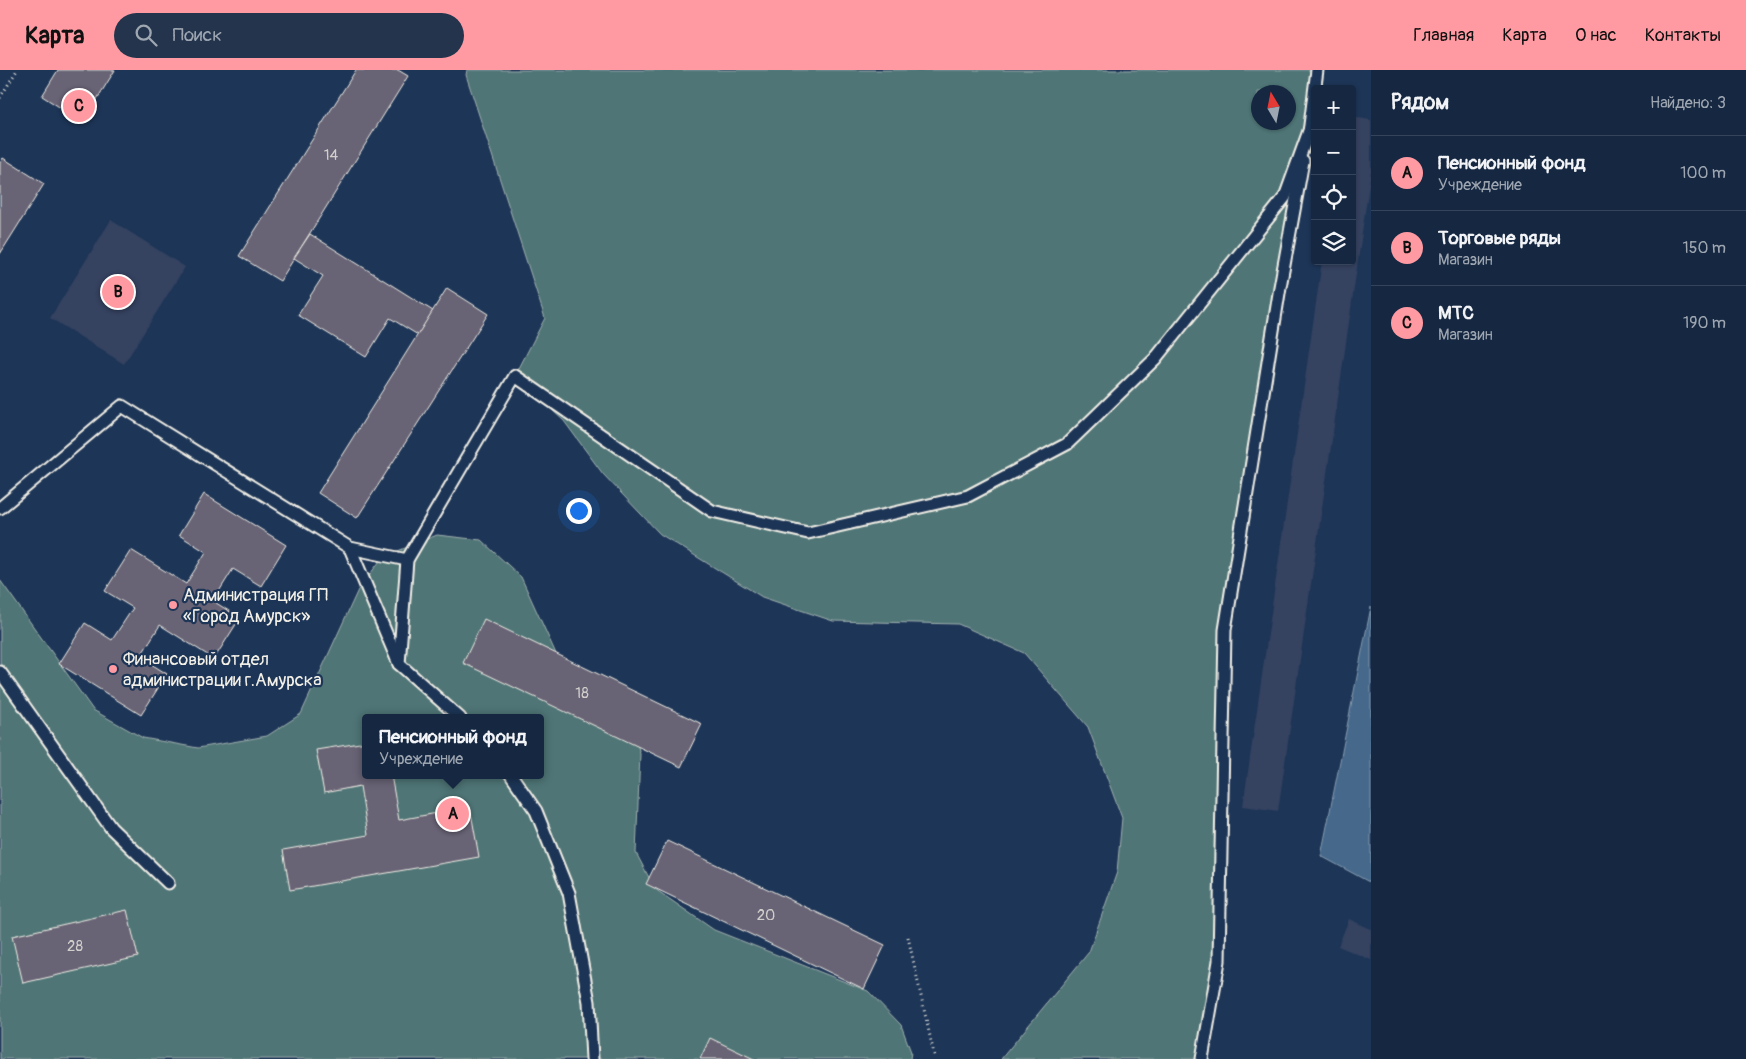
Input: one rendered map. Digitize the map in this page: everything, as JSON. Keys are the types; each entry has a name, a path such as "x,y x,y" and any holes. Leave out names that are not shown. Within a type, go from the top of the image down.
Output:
{"lane":[{"path":"1202,1059 1219,961 1225,630 1280,288 1310,128 1317,70"},
{"path":"398,664 407,560 515,376 712,512 808,533 968,496 1067,444 1155,359 1284,197 1310,128"},
{"path":"0,508 122,406 350,548 407,560"},
{"path":"350,548 398,664 455,714"},
{"path":"0,672 111,828 168,883"},
{"path":"514,779 536,811 569,893 589,1002 592,1059"}],"path":[{"path":"0,98 18,70"},
{"path":"908,938 935,1059"}],"shaded area":[{"path":"1356,118 1371,120 1371,171 1278,811 1243,806 1321,265 1356,265"},
{"path":"111,220 185,267 124,364 50,318"},
{"path":"1371,607 1371,883 1321,856"},
{"path":"1349,919 1371,929 1371,960 1338,946"}],"green space":[{"path":"467,70 1317,70 1315,85 1311,85 1311,107 1225,630 1219,961 1202,1059 1001,1059 1089,952 1117,872 1122,818 1088,727 1024,653 958,624 833,621 762,597 660,534 603,474 564,421 515,376 545,318 466,75"},
{"path":"437,535 481,540 521,577 562,667 629,715 640,754 636,853 655,889 714,930 868,991 901,1025 911,1052 910,1059 0,1059 0,580 93,710 143,738 198,748 267,736 301,714 358,590 383,557"}],"building":[{"path":"58,70 115,70 83,122 42,96"},
{"path":"356,70 398,70 408,76 280,281 239,256"},
{"path":"3,158 44,184 0,254 0,163"},
{"path":"310,234 433,311 418,335 390,318 366,357 298,315 323,276 294,258"},
{"path":"447,288 488,314 357,518 318,493"},
{"name":"Администрация ГП «Город Амурск»","path":"204,494 286,545 261,586 233,569 213,601 240,618 214,659 160,625 140,657 167,674 141,715 59,664 85,623 112,640 133,608 105,591 131,550 186,584 206,552 179,535"},
{"path":"484,619 702,724 681,767 463,663"},
{"path":"362,743 362,779 392,779 399,820 470,807 479,857 290,890 283,850 368,835 360,786 324,793 316,750"},
{"path":"667,841 885,945 864,989 646,884"},
{"path":"127,910 138,957 23,983 12,936"},
{"path":"710,1038 754,1059 700,1059"}],"place":[{"name":"МТС","path":"79,106"},
{"name":"Торговые ряды","path":"118,292"},
{"name":"Администрация ГП «Город Амурск»","path":"173,605"},
{"name":"Финансовый отдел администрации г.Амурска","path":"113,669"},
{"name":"Пенсионный фонд","path":"453,814"}]}
